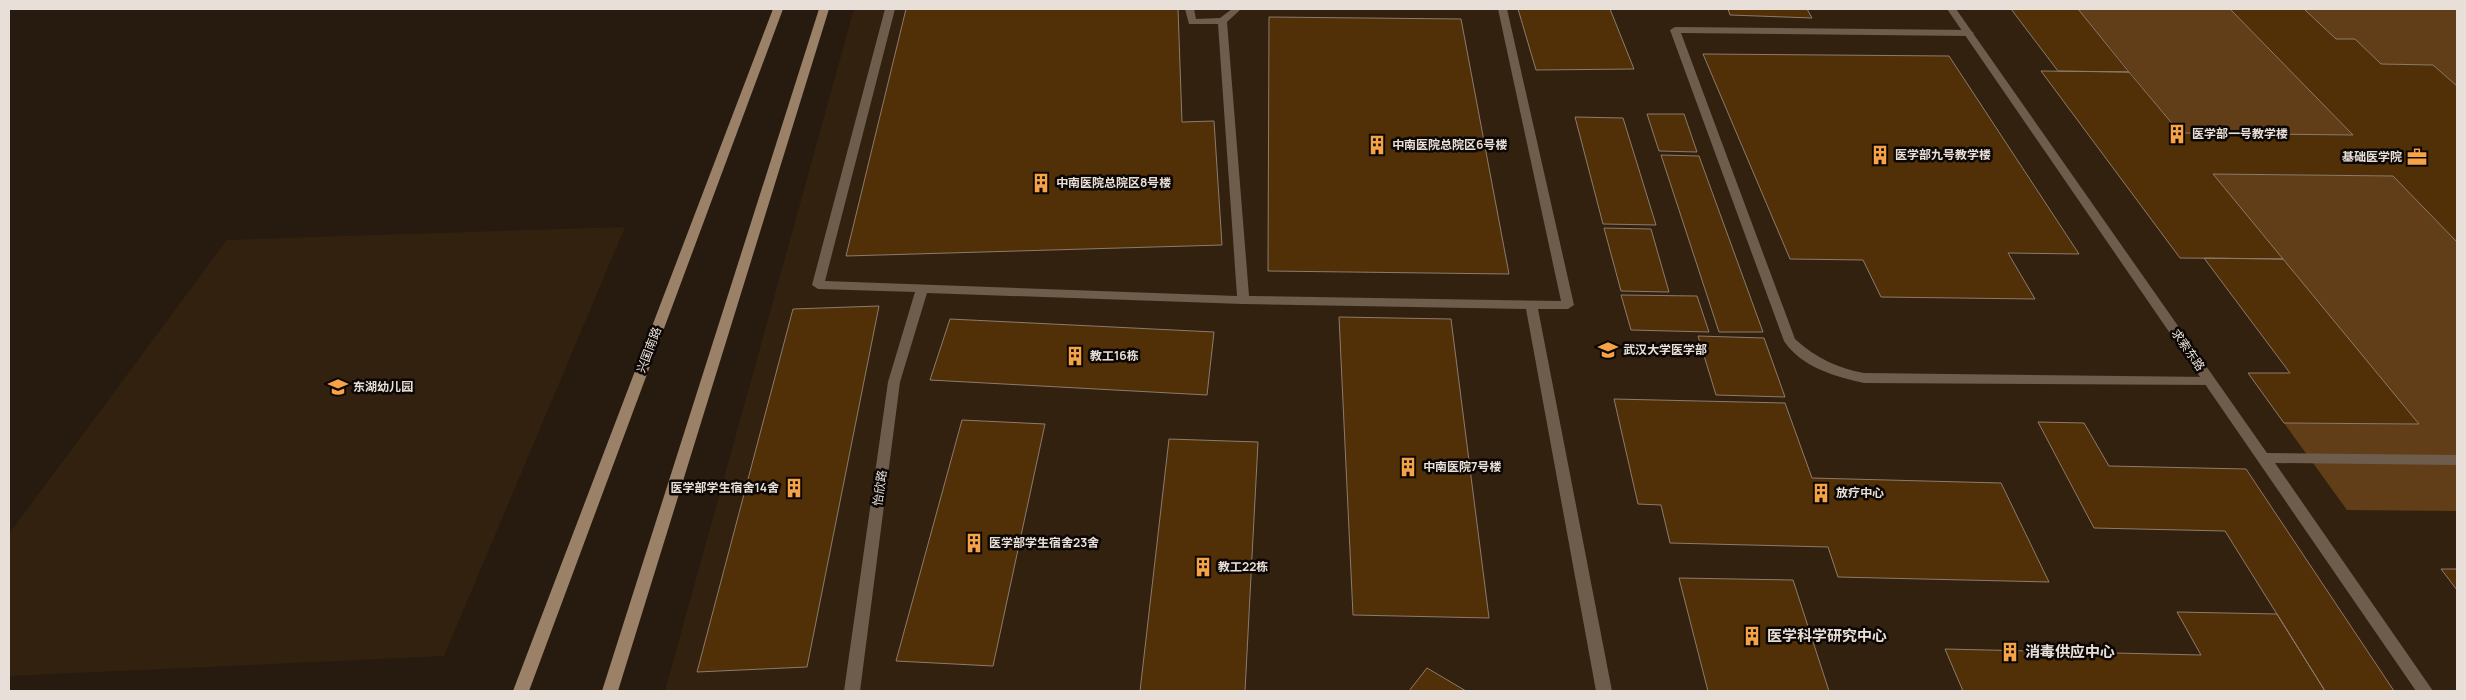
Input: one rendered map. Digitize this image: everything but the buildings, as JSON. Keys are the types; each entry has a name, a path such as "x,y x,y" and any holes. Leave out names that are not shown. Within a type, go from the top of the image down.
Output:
{"main road":[{"name":"兴国南路","path":"521,691 778,9"},
{"path":"610,691 824,9"}],"street":[{"path":"890,9 818,285 1243,300 1568,305 1503,9"},
{"path":"1190,9 1192,22 1222,21 1237,9"},
{"name":"求索东路","path":"1952,9 2425,691"},
{"path":"1222,21 1243,300"},
{"path":"1969,33 1675,30 1790,342 1803,355 1821,366 1864,378 2210,382"},
{"name":"怡欣路","path":"852,691 894,382 922,288"},
{"path":"1531,305 1604,691"},
{"path":"2262,458 2457,460"}],"shaded area":[{"name":"武汉大学医学部","path":"854,9 2457,9 2457,691 665,691"},
{"path":"2078,9 2230,9 2353,135 2180,133"},
{"path":"2304,9 2457,9 2457,86 2433,65 2381,64 2355,39 2336,39"},
{"path":"2213,174 2393,176 2457,242 2457,511 2347,510 2284,423 2418,424"},
{"name":"东湖幼儿园","path":"625,227 444,656 9,676 9,534 227,240"}],"place":[{"name":"医学部一号教学楼","path":"2177,134"},
{"name":"中南医院总院区6号楼","path":"1377,145"},
{"name":"医学部九号教学楼","path":"1880,155"},
{"name":"基础医学院","path":"2417,157"},
{"name":"中南医院总院区8号楼","path":"1041,183"},
{"name":"武汉大学医学部","path":"1608,350"},
{"name":"教工16栋","path":"1075,356"},
{"name":"东湖幼儿园","path":"338,387"},
{"name":"中南医院7号楼","path":"1408,467"},
{"name":"医学部学生宿舍14舍","path":"794,488"},
{"name":"放疗中心","path":"1821,493"},
{"name":"医学部学生宿舍23舍","path":"974,543"},
{"name":"教工22栋","path":"1203,567"},
{"name":"医学科学研究中心","path":"1752,636"},
{"name":"消毒供应中心","path":"2010,652"}]}
